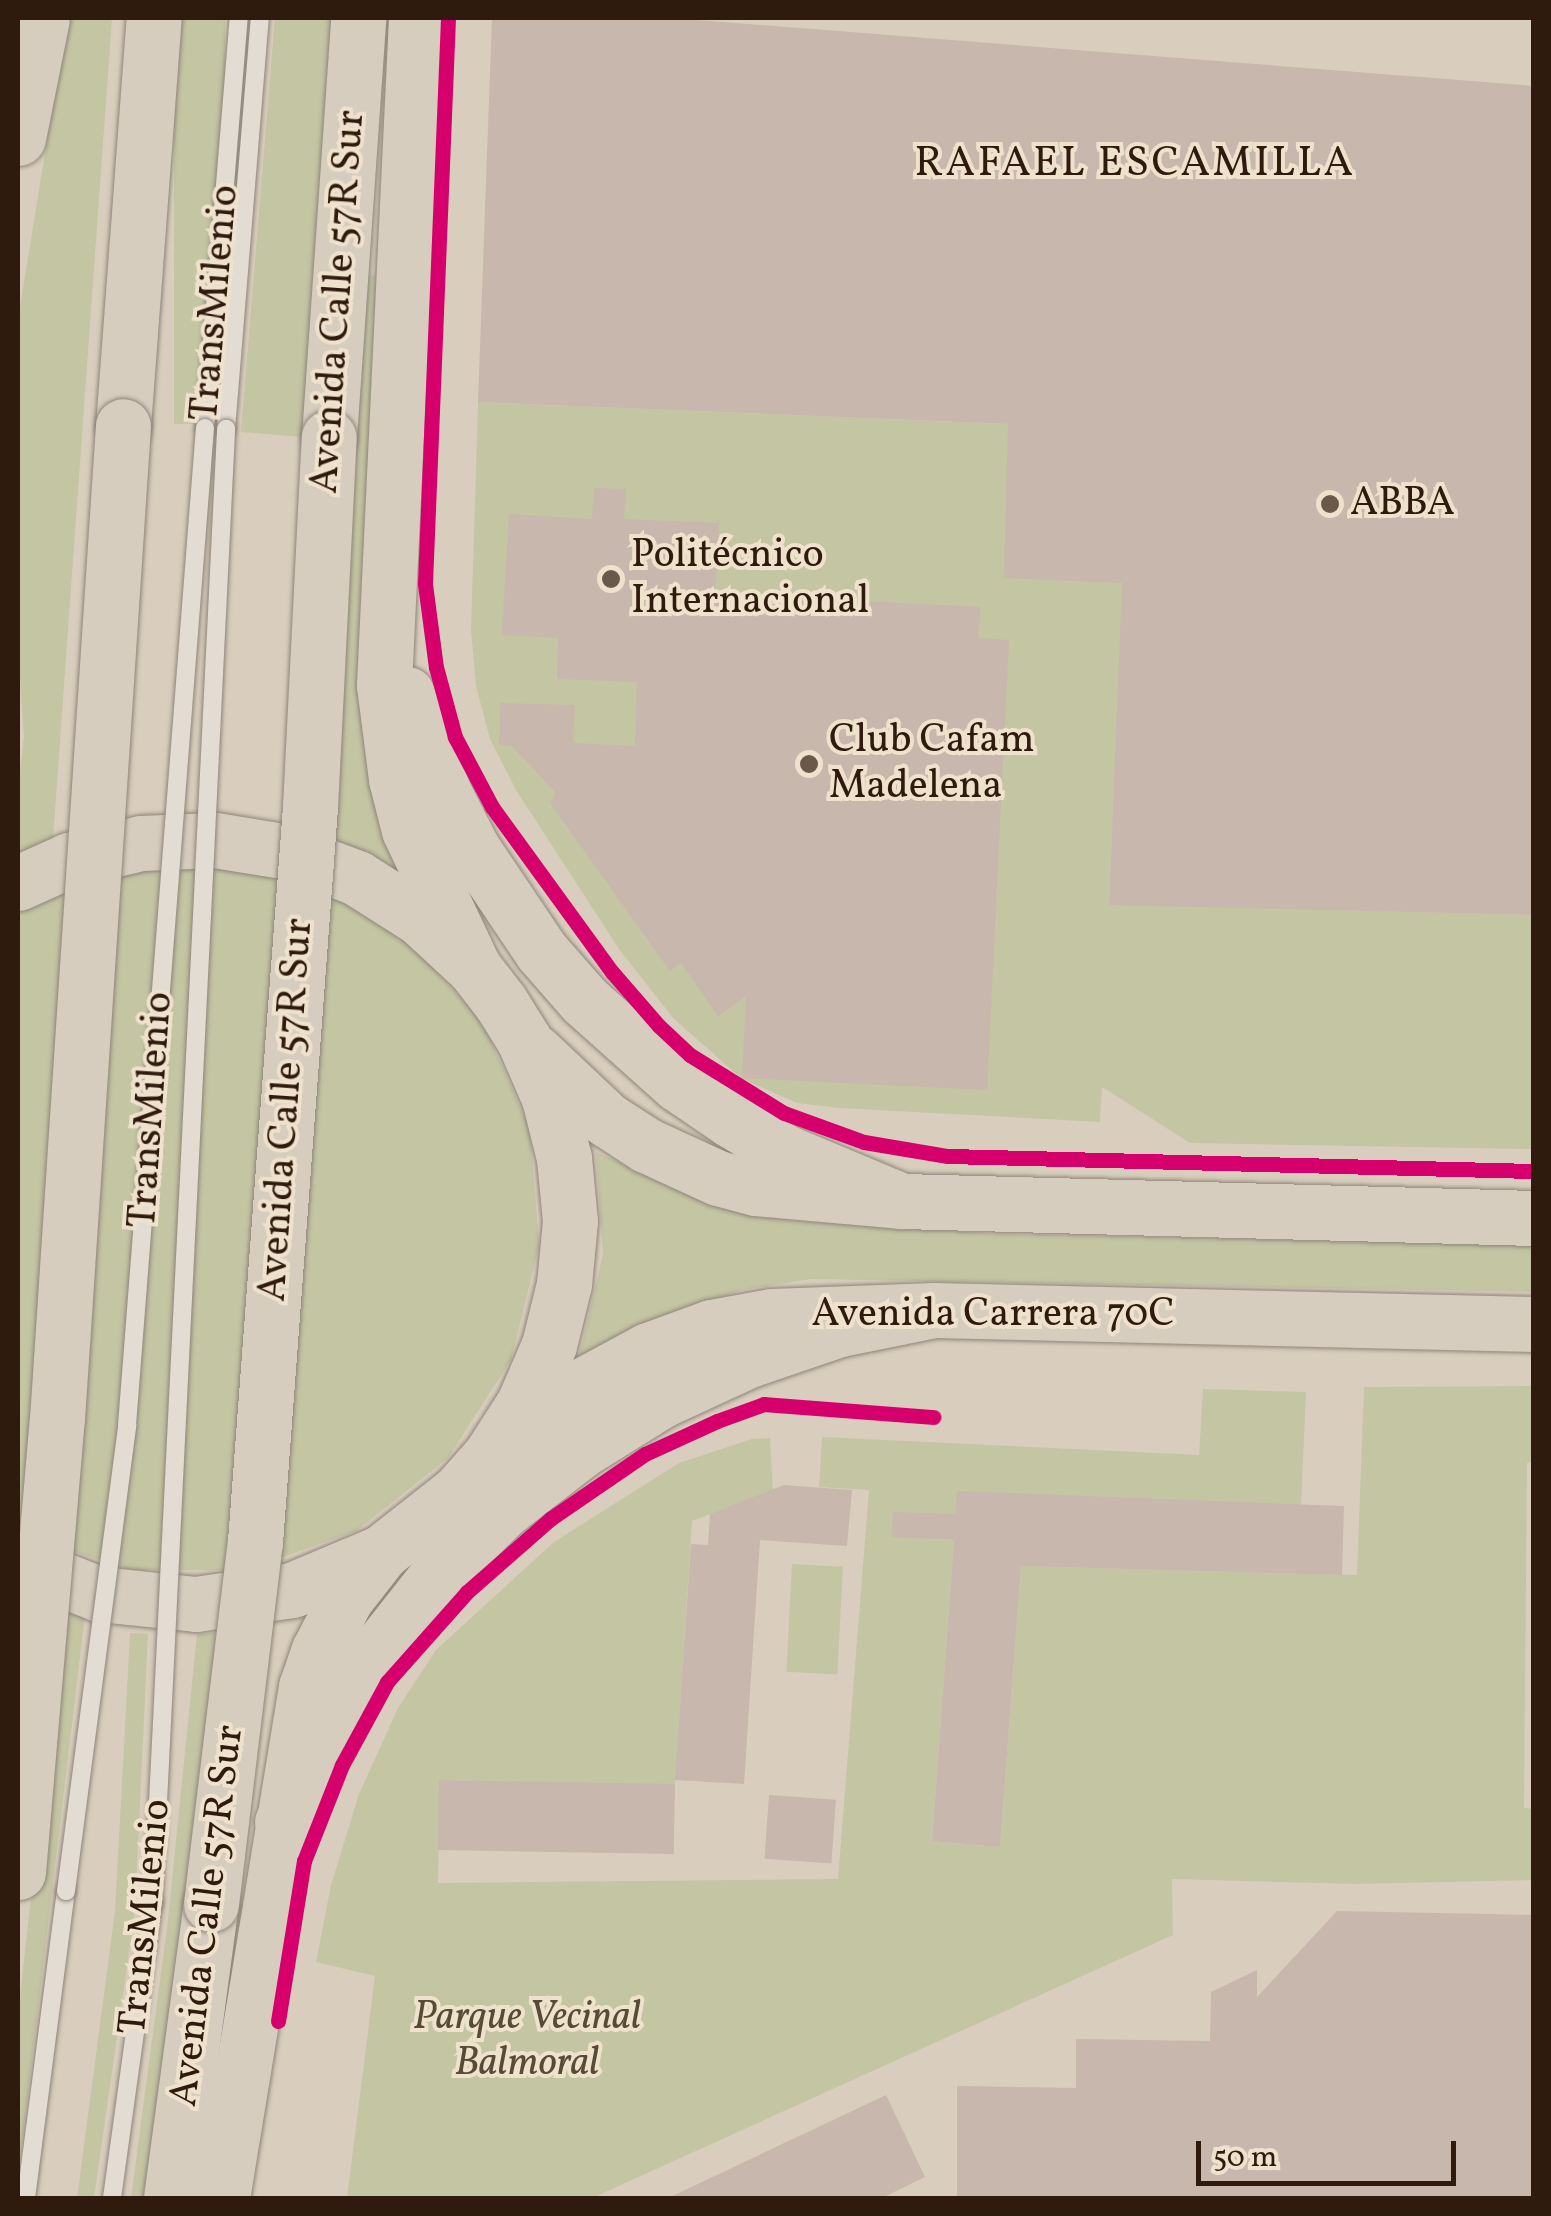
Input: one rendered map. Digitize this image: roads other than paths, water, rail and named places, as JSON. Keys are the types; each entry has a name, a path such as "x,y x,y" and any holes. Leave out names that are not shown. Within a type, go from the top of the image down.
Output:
{"main road":[{"path":"18,138 42,18"},
{"path":"42,1881 59,1400 154,18"},
{"name":"Avenida Calle 57R Sur","path":"171,2198 254,1542 310,807 358,18"},
{"path":"416,18 384,685 396,779 428,876 474,968 524,1040 606,1119 646,1145 718,1178 805,1194 902,1201 1534,1218"},
{"path":"386,610 404,687 443,791 505,902 563,976 629,1044 730,1120 828,1172 902,1201"},
{"path":"18,882 69,860 141,843 215,840 288,852 357,878 420,918 474,968"},
{"path":"18,1562 99,1594 196,1604 292,1590 382,1552 422,1524 490,1456 524,1403 549,1345 564,1284 568,1237 564,1158 549,1098 524,1040"},
{"path":"282,1822 324,1735 375,1654 436,1578 519,1498 580,1451 662,1400 749,1360 840,1330 934,1310"},
{"name":"Avenida Carrera 70C","path":"490,1456 576,1389 613,1367 712,1326 829,1311 1534,1324"},
{"path":"222,2198 306,1687 318,1650 346,1598 382,1552"}],"lane":[{"name":"TransMilenio","path":"26,2198 42,1881 127,1425 239,18"},
{"name":"TransMilenio","path":"112,2198 152,1903 226,429 260,18"}],"place":[{"name":"ABBA","path":"1330,504"},
{"name":"Politécnico Internacional","path":"611,579"},
{"name":"Club Cafam Madelena","path":"809,764"}],"district":[{"name":"RAFAEL ESCAMILLA","path":"1135,165"}],"park label":[{"name":"Parque Vecinal Balmoral","path":"527,2041"}]}
